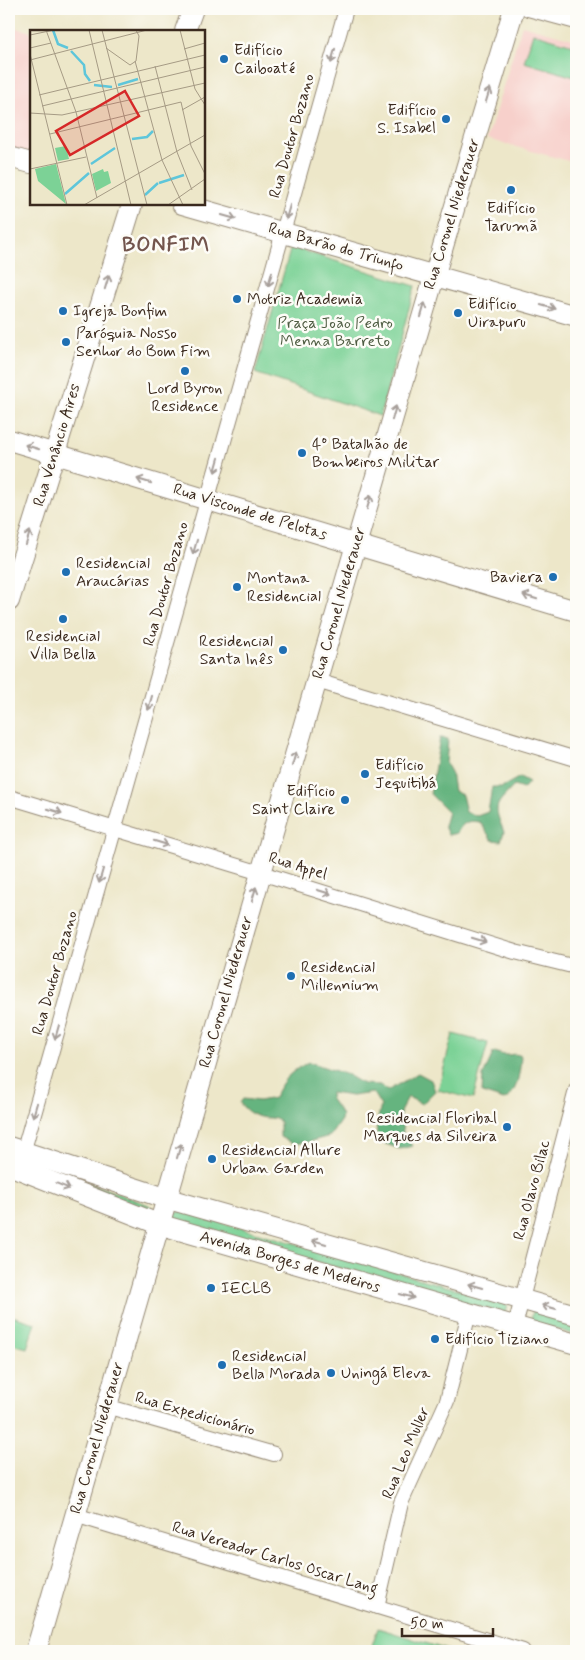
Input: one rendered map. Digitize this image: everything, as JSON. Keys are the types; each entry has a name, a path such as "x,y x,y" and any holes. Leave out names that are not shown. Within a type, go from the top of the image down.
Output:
{"street":[{"path":"185,30 192,9"},
{"name":"Rua Doutor Bozano","path":"15,1158 114,829 346,9"},
{"name":"Rua Coronel Niederauer","path":"36,1651 434,274 514,9"},
{"path":"528,9 576,22"},
{"path":"9,157 30,163"},
{"name":"Rua Venâncio Aires","path":"9,601 132,205"},
{"name":"Rua Barão do Triunfo","path":"186,205 434,274 576,316"},
{"name":"Rua Visconde de Pelotas","path":"9,440 576,611"},
{"path":"317,681 576,759"},
{"name":"Rua Appel","path":"9,797 515,952 576,967"},
{"name":"Rua Olavo Bilac","path":"515,1326 576,1090"},
{"name":"Avenida Borges de Medeiros","path":"15,1158 166,1198 576,1315"},
{"name":"Avenida Borges de Medeiros","path":"15,1158 158,1224 576,1344"},
{"name":"Rua Leo Muller","path":"377,1607 401,1503 447,1401 469,1313"},
{"name":"Rua Expedicionário","path":"106,1406 274,1454"},
{"name":"Rua Vereador Carlos Oscar Lang","path":"74,1515 523,1651"}],"shaded area":[{"path":"522,25 576,40 576,163 487,139"},
{"path":"9,26 30,32 30,154 9,148"}],"green space":[{"path":"533,33 576,46 574,77 524,62"},
{"name":"Praça João Pedro Menna Barreto","path":"291,247 415,286 380,416 255,373"},
{"path":"440,738 448,739 446,763 451,772 454,791 462,795 466,812 477,816 488,812 492,787 502,787 520,777 529,782 523,789 514,786 502,798 497,807 504,832 501,841 492,840 480,822 476,821 466,823 461,826 457,833 448,835 444,826 448,812 430,794"},
{"path":"453,1034 488,1043 473,1099 438,1090"},
{"path":"495,1052 504,1055 515,1054 521,1056 515,1087 509,1097 504,1100 482,1093 483,1076"},
{"path":"309,1062 348,1075 363,1084 380,1085 387,1091 418,1073 431,1080 435,1091 422,1104 408,1097 400,1112 403,1133 412,1146 400,1149 380,1142 376,1129 381,1106 373,1093 352,1096 331,1093 330,1098 342,1115 341,1120 330,1136 293,1144 280,1137 280,1122 278,1120 254,1115 240,1103 243,1099 259,1101 274,1098 280,1086 288,1077"},
{"path":"36,1165 149,1205 152,1208 151,1211"},
{"path":"181,1211 502,1302 508,1307 505,1314 174,1222 175,1213"},
{"path":"533,1311 576,1320 576,1335 536,1323 531,1319"},
{"path":"9,1315 35,1323 27,1348 9,1343"},
{"path":"378,1628 451,1651 370,1651"}],"place":[{"name":"Edifício Caiboaté","path":"224,59"},
{"name":"Edifício S. Isabel","path":"446,119"},
{"name":"Edifício Tarumã","path":"511,190"},
{"name":"Motriz Academia","path":"237,299"},
{"name":"Igreja Bonfim","path":"63,311"},
{"name":"Edifício Uirapuru","path":"458,313"},
{"name":"Paróquia Nosso Senhor do Bom Fim","path":"66,342"},
{"name":"Lord Byron Residence","path":"185,371"},
{"name":"4º Batalhão de Bombeiros Militar","path":"302,453"},
{"name":"Residencial Araucárias","path":"66,572"},
{"name":"Baviera","path":"553,577"},
{"name":"Montana Residencial","path":"237,587"},
{"name":"Residencial Villa Bella","path":"63,619"},
{"name":"Residencial Santa Inês","path":"283,650"},
{"name":"Edifício Jequitibá","path":"365,774"},
{"name":"Edifício Saint Claire","path":"345,800"},
{"name":"Residencial Millennium","path":"291,976"},
{"name":"Residencial Floribal Marques da Silveira","path":"507,1127"},
{"name":"Residencial Allure Urban Garden","path":"212,1159"},
{"name":"IECLB","path":"211,1288"},
{"name":"Edifício Tiziano","path":"435,1339"},
{"name":"Residencial Bella Morada","path":"222,1365"},
{"name":"Uningá Eleva","path":"331,1373"}],"district":[{"name":"BONFIM","path":"166,245"}]}
